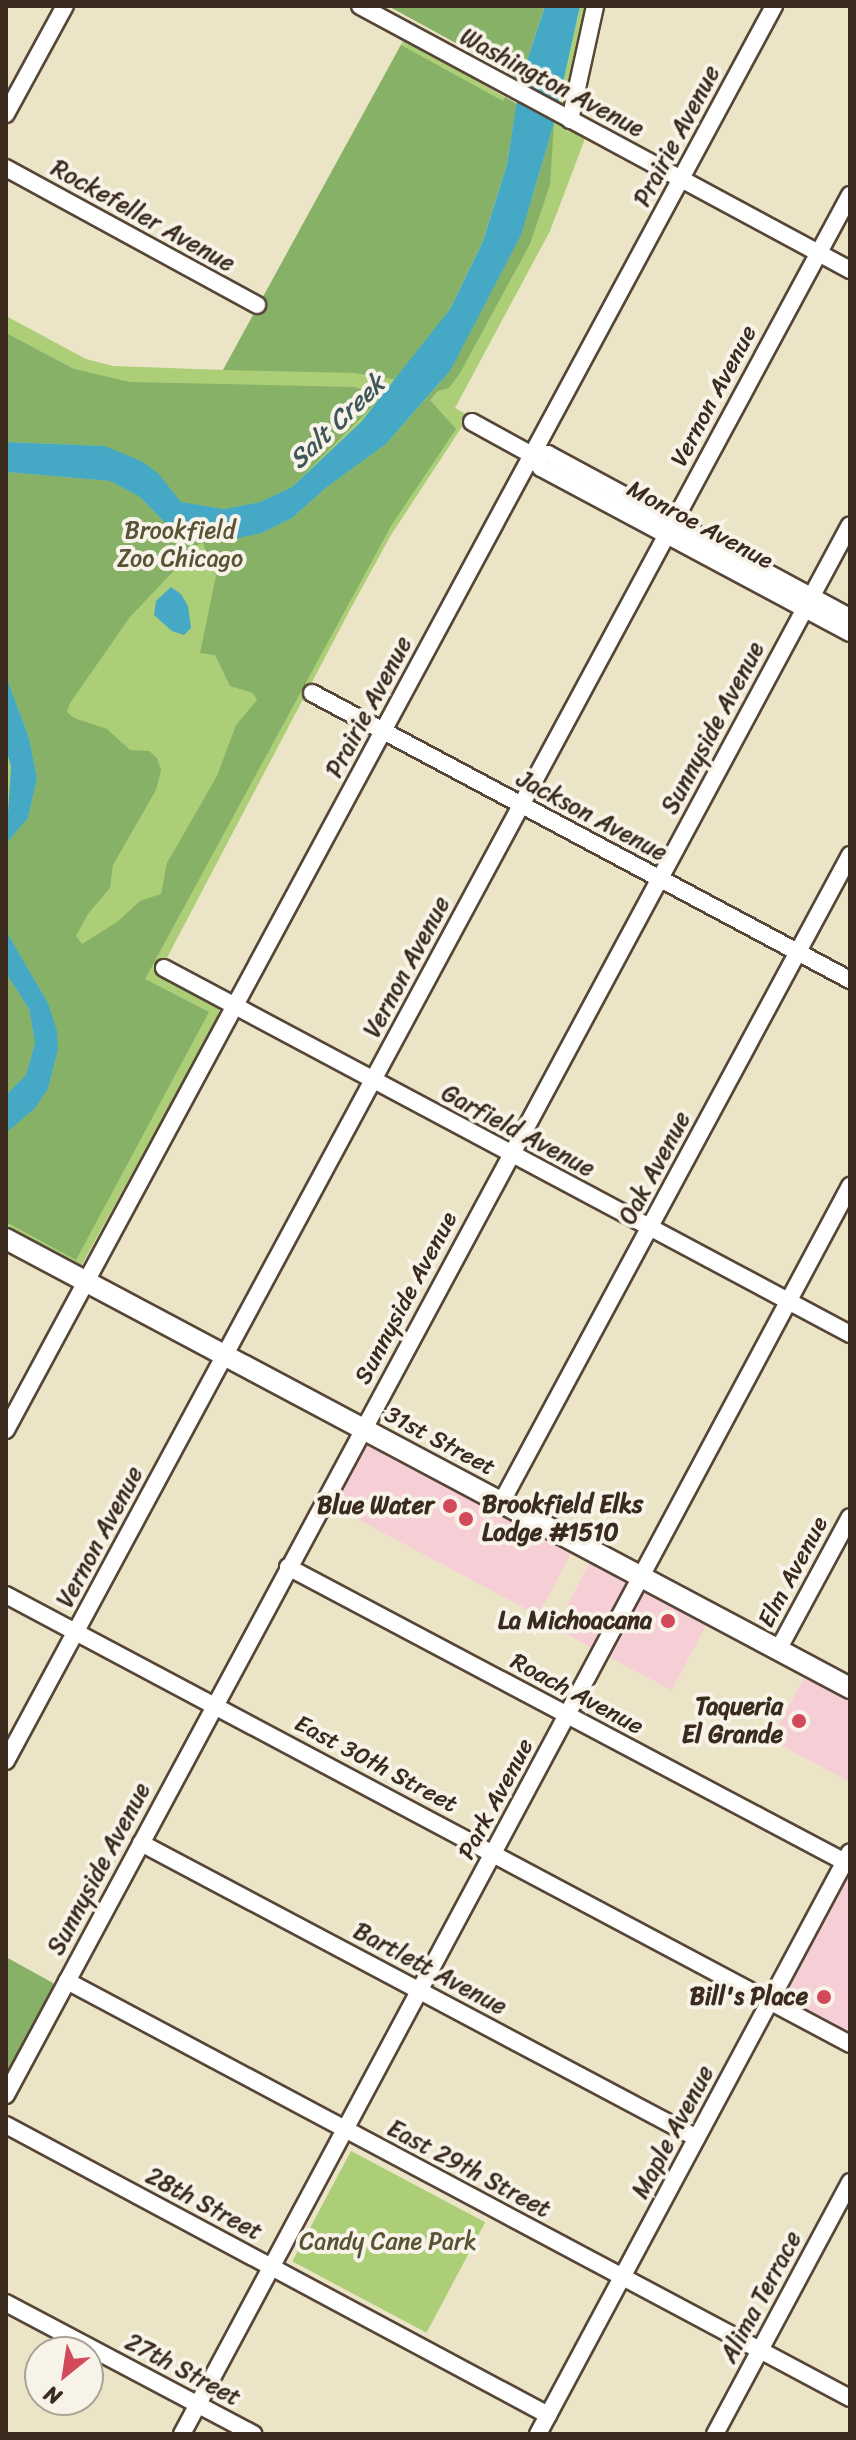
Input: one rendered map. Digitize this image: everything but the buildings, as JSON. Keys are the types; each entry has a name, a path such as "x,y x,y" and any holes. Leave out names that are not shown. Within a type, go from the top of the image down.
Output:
{"main road":[{"name":"31st Street","path":"6,1239 850,1688"}],"street":[{"path":"6,114 65,6"},
{"name":"Washington Avenue","path":"360,6 850,270"},
{"path":"563,116 595,6"},
{"name":"Prairie Avenue","path":"6,1430 774,6"},
{"name":"Rockefeller Avenue","path":"6,168 257,305"},
{"name":"Vernon Avenue","path":"6,1761 850,195"},
{"name":"Monroe Avenue","path":"472,422 532,455 541,468 670,528 808,602 850,633"},
{"name":"Sunnyside Avenue","path":"6,2095 850,525"},
{"name":"Monroe Avenue","path":"808,602 850,617"},
{"name":"Jackson Avenue","path":"312,693 850,980"},
{"name":"Oak Avenue","path":"501,1503 850,855"},
{"name":"Garfield Avenue","path":"164,968 850,1334"},
{"name":"Park Avenue","path":"182,2434 850,1186"},
{"name":"Elm Avenue","path":"778,1650 850,1517"},
{"name":"Roach Avenue","path":"288,1567 568,1717 847,1857"},
{"name":"East 30th Street","path":"6,1595 850,2044"},
{"name":"Bartlett Avenue","path":"141,1843 697,2138"},
{"name":"Maple Avenue","path":"538,2434 847,1857"},
{"name":"East 29th Street","path":"67,1981 850,2398"},
{"name":"28th Street","path":"6,2125 548,2415"},
{"name":"Alima Terrace","path":"715,2434 850,2182"},
{"name":"27th Street","path":"6,2303 253,2434"}],"shaded area":[{"path":"358,1430 575,1545 538,1615 321,1500"},
{"path":"594,1555 711,1617 672,1690 555,1628"},
{"path":"808,1670 850,1692 850,1782 771,1740"},
{"path":"850,1859 850,2025 840,2044 772,2009"}],"green space":[{"path":"388,6 545,6 520,82 508,75 507,71"},
{"path":"580,6 589,6 566,104 560,106 557,105"},
{"name":"Brookfield Zoo Chicago","path":"404,39 517,104 450,309 398,380 426,398 532,198 554,120 586,136 550,231 455,408 469,416 391,535 159,973 219,1007 219,1016 80,1268 6,1229 6,316 86,359 113,366 223,370"},
{"path":"401,45 503,101 505,97 517,104 507,164 483,241 450,309 397,380 355,373 223,370"},
{"path":"554,123 550,185 530,244 460,373 449,388 438,391 430,400 456,429 391,526 145,979 209,1012 76,1260 6,1222 6,1133 48,1089 58,1050 48,1003 6,931 6,844 28,818 37,778 29,738 6,676 6,472 110,481 140,497 162,520 203,538 262,533 292,518 327,487 386,444 440,383 532,198","holes":["203,543 216,576 200,653 215,655 230,686 253,693 257,700 236,725 217,776 167,863 161,894 140,901 117,922 82,944 76,936 88,914 110,888 113,865 156,790 161,770 157,758 149,751 130,750 107,729 74,718 67,712 70,703 130,617 199,544"]},
{"path":"6,333 74,369 130,382 354,387 384,395 292,487 260,502 224,509 201,506 181,502 105,446 6,442"},
{"path":"6,973 29,1009 35,1043 26,1075 6,1095"},
{"path":"6,1957 53,1983 54,1988 6,2076"},
{"name":"Candy Cane Park","path":"351,2151 485,2222 427,2333 292,2261"}],"water":[{"name":"Salt Creek","path":"545,6 580,6 554,123 521,235 450,371 386,444 327,487 292,518 262,533 238,538 203,538 170,528 140,497 110,481 6,472 6,442 105,446 141,461 158,473 181,502 224,509 260,502 292,487 361,422 450,309 483,241 507,164 520,82"},
{"path":"171,587 181,594 188,606 191,628 184,635 172,631 154,615 156,601"},
{"path":"6,676 29,738 37,778 28,818 6,844 11,767 6,748"},
{"path":"6,931 48,1003 57,1031 58,1050 48,1089 35,1108 6,1133 6,1095 26,1075 35,1043 29,1009 6,973"}],"place":[{"name":"Blue Water","path":"450,1506"},
{"name":"Brookfield Elks Lodge #1510","path":"466,1519"},
{"name":"La Michoacana","path":"668,1621"},
{"name":"Taqueria El Grande","path":"799,1721"},
{"name":"Bill's Place","path":"824,1997"}]}
